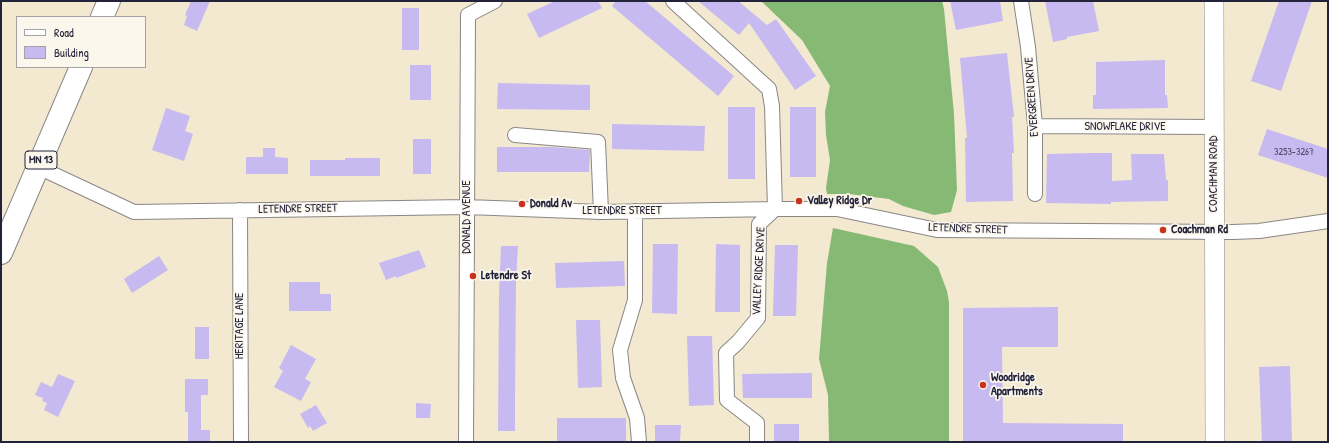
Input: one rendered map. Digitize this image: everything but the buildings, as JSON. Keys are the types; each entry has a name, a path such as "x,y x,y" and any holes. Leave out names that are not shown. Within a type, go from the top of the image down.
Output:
{"highway":[{"path":"102,16 109,1"},
{"name":"MN 13","path":"1,252 81,68"}],"street":[{"name":"DONALD AVENUE","path":"466,442 468,15 495,1"},
{"path":"673,1 769,89 772,106 775,209"},
{"name":"EVERGREEN DRIVE","path":"1021,1 1028,47 1035,126 1035,194"},
{"name":"COACHMAN ROAD","path":"1214,1 1215,442"},
{"name":"SNOWFLAKE DRIVE","path":"1035,126 1214,127"},
{"path":"515,135 598,142 601,212"},
{"name":"LETENDRE STREET","path":"38,167 134,212 467,206 601,212 775,209 837,210 937,230 1259,231 1328,221"},
{"name":"VALLEY RIDGE DRIVE","path":"757,442 757,423 727,400 726,353 738,342 758,318 759,224 775,209"},
{"name":"HERITAGE LANE","path":"240,210 241,442"},
{"path":"635,211 635,300 620,350 623,378 637,418 639,442"}],"green space":[{"path":"761,1 942,1 954,114 957,190 951,212 934,215 903,206 889,199 849,194 827,194 826,188 830,160 826,135 825,112 830,86 802,40"},
{"path":"833,228 914,246 938,267 947,291 949,302 949,442 829,442 828,395 819,359 827,263"}],"place":[{"name":"Valley Ridge Dr","path":"799,201"},
{"name":"Donald Av","path":"522,204"},
{"name":"Coachman Rd","path":"1163,230"},
{"name":"Letendre St","path":"473,276"},
{"name":"Woodridge Apartments","path":"983,385"}]}
